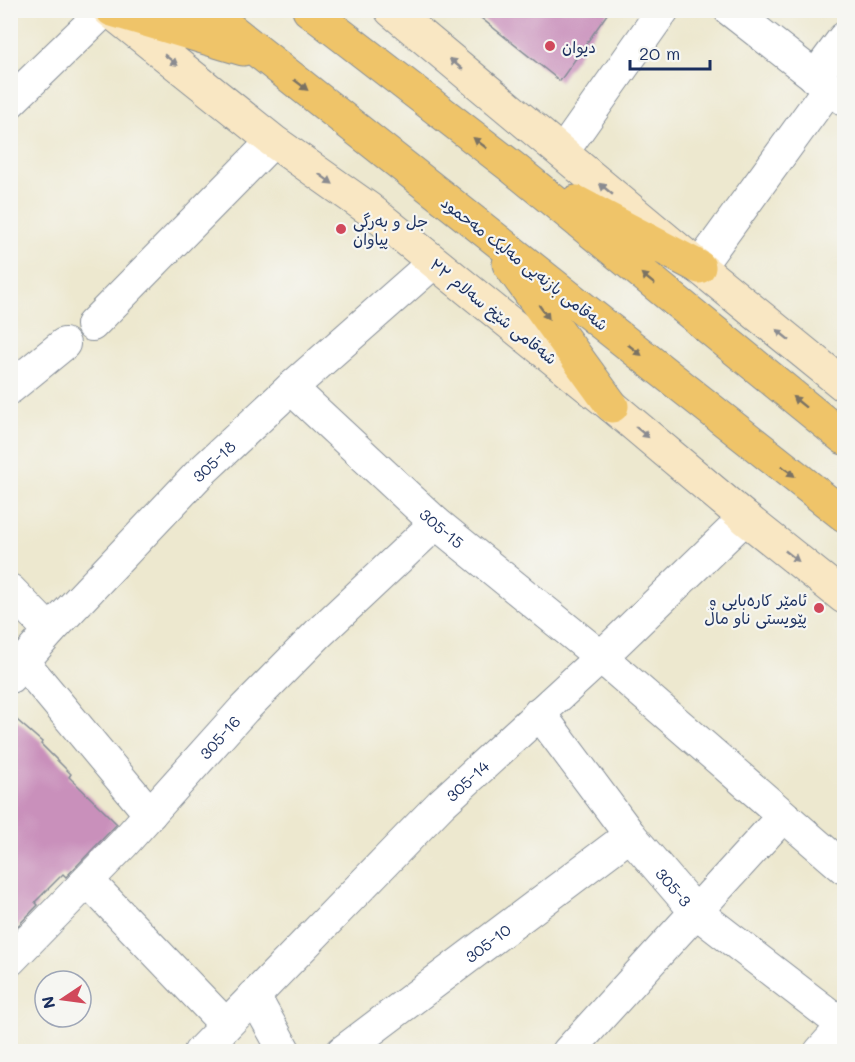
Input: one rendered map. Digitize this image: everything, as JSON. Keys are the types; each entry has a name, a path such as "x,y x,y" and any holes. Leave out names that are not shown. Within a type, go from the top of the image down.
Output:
{"highway":[{"path":"109,10 261,54"},
{"name":"شەقامی بازنەیی مەلیک مەحمود","path":"206,10 844,515"},
{"path":"309,10 512,167 844,438"},
{"path":"512,167 699,267"},
{"path":"485,231 612,406"}],"main road":[{"name":"شەقامی شێخ سەلام ٣٣","path":"109,10 273,141 369,209 844,597"},
{"path":"392,10 844,386"}],"street":[{"path":"10,102 109,10"},
{"path":"562,153 663,10"},
{"path":"730,10 829,88"},
{"path":"699,267 829,88 844,39"},
{"path":"92,325 273,141"},
{"name":"305-18","path":"17,670 50,631 199,474 291,388 434,262"},
{"path":"10,388 64,344"},
{"name":"305-15","path":"291,388 436,523 601,657 844,868"},
{"name":"305-14","path":"200,1052 441,804 601,657 745,518"},
{"name":"305-16","path":"10,960 88,881 252,700 318,634 436,523"},
{"path":"10,590 50,631"},
{"path":"17,670 150,814"},
{"name":"305-3","path":"539,714 630,835 696,912 844,1025"},
{"path":"568,1052 783,816"},
{"name":"305-10","path":"342,1052 630,835"},
{"path":"88,881 226,1025"},
{"path":"254,996 285,1052"},
{"path":"820,1052 844,1025"}],"building":[{"name":"دیوان","path":"471,10 610,10 560,81"},
{"path":"10,714 42,742 41,744 71,774 69,777 117,824 66,877 63,874 35,902 38,905 10,934"}],"place":[{"name":"دیوان","path":"550,46"},
{"name":"جل و بەرگی پیاوان","path":"341,229"},
{"name":"ئامێر کارەبایی و پێویستی ناو ماڵ","path":"819,608"}]}
